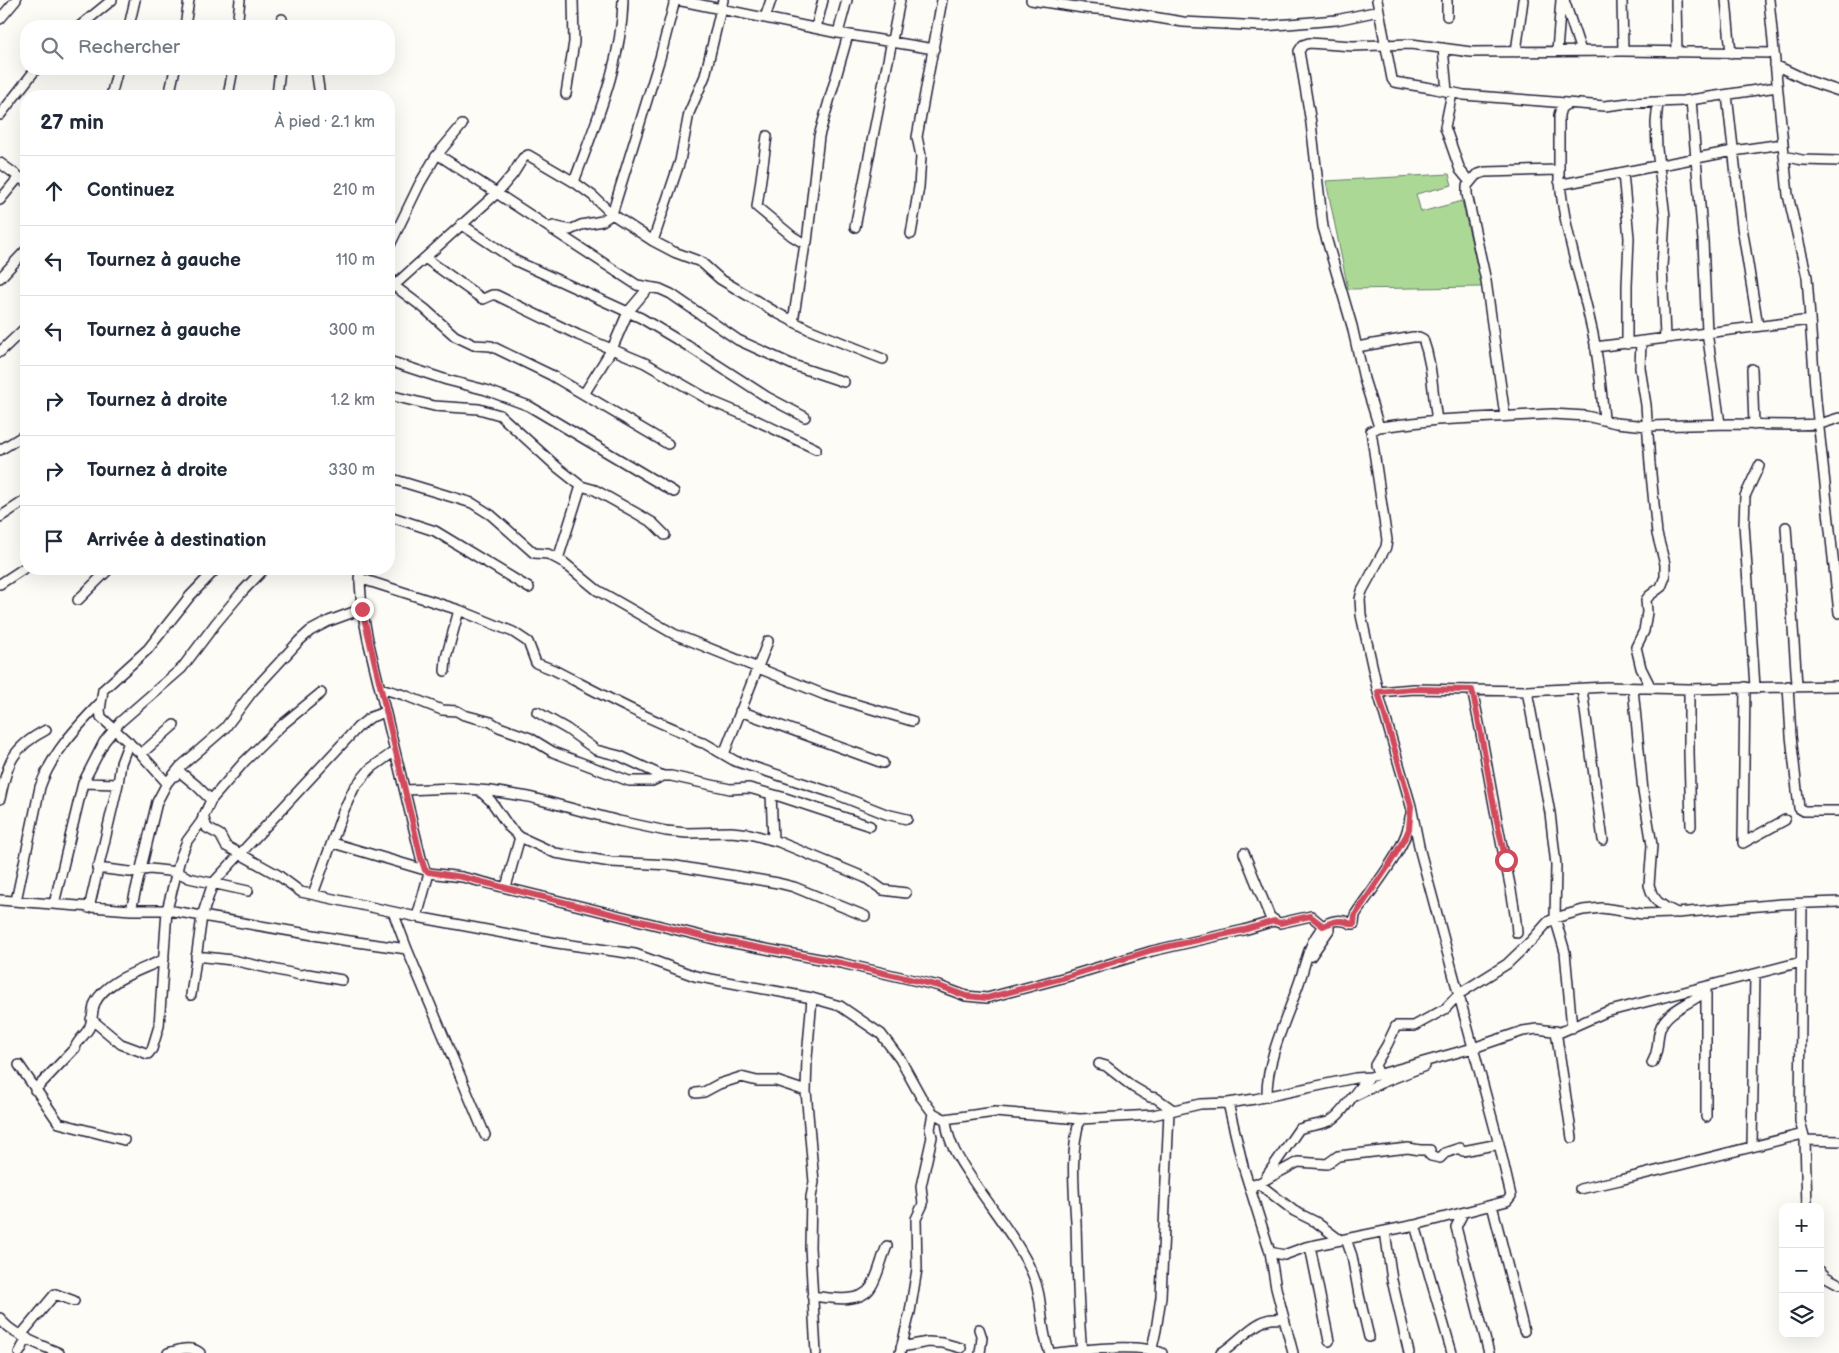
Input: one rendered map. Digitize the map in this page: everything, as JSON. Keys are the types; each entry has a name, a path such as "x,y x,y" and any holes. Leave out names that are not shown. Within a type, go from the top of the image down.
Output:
{"street":[{"path":"0,19 16,0"},
{"path":"87,20 112,0"},
{"path":"130,20 135,0"},
{"path":"185,20 189,0"},
{"path":"238,20 240,0"},
{"path":"566,94 574,42 573,0"},
{"path":"574,182 604,100 611,75 618,45 623,0"},
{"path":"543,224 570,230 581,225 602,221 612,214 676,0 721,5 765,18 934,50"},
{"path":"765,18 771,0"},
{"path":"816,28 823,0"},
{"path":"793,322 805,244 807,242 819,136 843,34 847,0"},
{"path":"855,227 900,0"},
{"path":"911,234 919,187 921,156 917,138 942,0"},
{"path":"1031,0 1183,22 1263,26 1336,20 1379,11"},
{"path":"1378,0 1394,82 1449,92 1605,106 1691,100 1777,87"},
{"path":"1447,0 1447,16"},
{"path":"1516,52 1522,0"},
{"path":"1557,51 1563,0"},
{"path":"1563,0 1581,51"},
{"path":"1622,0 1623,51"},
{"path":"1676,0 1677,52"},
{"path":"1726,0 1731,53"},
{"path":"1769,0 1788,195 1807,277 1820,424 1835,524 1839,613"},
{"path":"653,241 680,161 688,113 705,76 721,5"},
{"path":"1379,427 1364,379 1323,227 1299,51 1303,45 1309,43 1353,46 1411,44 1471,52 1623,51 1774,53"},
{"path":"1443,48 1449,92 1445,127 1460,170 1470,181"},
{"path":"1775,65 1809,82 1839,91"},
{"path":"0,115 31,75"},
{"path":"113,90 116,75"},
{"path":"170,90 174,75"},
{"path":"229,90 232,75"},
{"path":"278,90 279,75"},
{"path":"317,75 319,90"},
{"path":"1727,95 1742,227 1758,326"},
{"path":"1691,100 1703,241 1707,332 1720,424"},
{"path":"1658,102 1656,137 1665,217 1662,270 1665,337"},
{"path":"1567,104 1561,108 1559,115 1560,182 1570,241 1591,323 1600,376 1604,419"},
{"path":"395,235 422,178 437,155 462,125"},
{"path":"767,136 758,207 792,236 805,244"},
{"path":"1560,182 1563,184 1733,151 1783,144"},
{"path":"437,155 637,284 671,294 738,340 793,365 844,382"},
{"path":"395,284 496,194 513,174 523,158 528,155 574,182 593,196 612,214 653,241 674,252 701,262 720,279 793,322 883,359"},
{"path":"1784,156 1802,160 1839,162"},
{"path":"0,164 20,177"},
{"path":"1505,416 1487,290 1467,194 1467,186 1476,175 1485,172 1559,170"},
{"path":"1623,173 1629,238 1627,344"},
{"path":"0,200 20,182"},
{"path":"461,224 516,261 628,312 688,346 767,397 805,417"},
{"path":"0,278 20,256"},
{"path":"425,258 483,299 496,295 578,335 645,363 713,402 816,449"},
{"path":"584,394 612,349 628,312 649,287"},
{"path":"395,290 425,309 455,336 474,346 492,346 551,375 668,444"},
{"path":"1595,348 1665,337 1810,320"},
{"path":"0,352 20,333"},
{"path":"1356,347 1413,337 1422,339 1433,377 1433,398 1437,420"},
{"path":"1641,341 1640,368 1657,534 1665,570 1665,577 1661,587 1646,600 1647,612 1644,631 1636,647 1641,668 1651,688"},
{"path":"395,363 447,380 486,390 529,406 674,492"},
{"path":"1752,370 1754,425"},
{"path":"395,396 434,406 479,409 500,415 557,467 581,486 595,490 636,513 653,523 665,535"},
{"path":"1270,1252 1284,1255 1310,1246 1415,1225 1507,1201 1511,1196 1499,1144 1420,851 1411,806 1378,692 1360,607 1360,599 1365,583 1384,551 1387,540 1385,515 1370,432 1379,427 1437,420 1552,414 1586,416 1623,424 1647,426 1820,424 1839,418"},
{"path":"0,450 20,438"},
{"path":"1755,687 1744,524 1746,496 1759,466"},
{"path":"395,480 472,503 491,515 534,553 548,554 558,559 597,590 674,634 825,695 912,721"},
{"path":"558,559 581,486"},
{"path":"0,517 20,504"},
{"path":"395,518 435,531 529,588"},
{"path":"1786,527 1792,686 1790,736 1799,808 1804,811 1839,811"},
{"path":"0,584 20,571"},
{"path":"78,600 103,575"},
{"path":"167,783 141,754 102,716 100,710 105,687 148,649 190,596 210,575"},
{"path":"54,904 83,783 99,751 114,728 182,668 216,623 258,575"},
{"path":"359,575 362,609 380,688 421,858 427,871 417,917"},
{"path":"362,575 459,610 522,637 528,642 536,663 554,670 668,728 689,735 698,743 704,743 735,761 833,793 886,814 907,819"},
{"path":"131,910 157,802 167,783 180,768 225,728 252,692 310,631 329,621 362,609"},
{"path":"445,671 446,658 459,610"},
{"path":"724,754 768,641"},
{"path":"1378,692 1414,689 1528,691 1606,686 1689,689 1839,686"},
{"path":"1745,687 1743,843 1785,820"},
{"path":"380,688 442,710 457,711 464,715 491,722 499,728 530,738 553,752 629,781 652,780 671,776 730,789 748,788 870,826"},
{"path":"1634,688 1642,791 1652,845 1649,885 1652,894 1658,902 1677,913"},
{"path":"1582,689 1603,840"},
{"path":"1689,689 1688,753 1691,826"},
{"path":"1472,690 1511,886 1517,933"},
{"path":"1528,691 1550,812 1556,865 1556,918 1565,952 1572,1028"},
{"path":"91,1019 122,1044 148,1054 152,1049 159,1026 167,910 187,841 201,822 211,800 244,762 270,737 321,694"},
{"path":"16,901 40,787 47,770 62,745 102,702"},
{"path":"740,711 883,764"},
{"path":"191,995 202,916 213,883 358,727 371,717 386,712"},
{"path":"538,712 567,729 596,750 620,756 664,776"},
{"path":"141,754 174,725"},
{"path":"0,799 13,756 23,744 46,730"},
{"path":"89,908 118,784 121,763 129,742"},
{"path":"313,894 343,812 354,788 370,769 395,751"},
{"path":"167,783 180,772 211,800"},
{"path":"83,783 118,784"},
{"path":"405,790 453,788 479,790 529,797 619,821 666,831 687,833 731,832 773,840 866,878 884,890 906,893"},
{"path":"479,790 491,801 509,828 520,837 555,852 628,864 670,865 778,883 794,887 865,916"},
{"path":"771,794 773,840"},
{"path":"1267,1097 1266,1086 1277,1042 1306,964 1306,956 1326,925 1335,921 1346,921 1354,924 1355,915 1406,836 1409,829 1411,806"},
{"path":"203,816 207,828 220,835 226,846 278,875 298,890 417,917 557,943 635,954 696,976 812,998 840,1006 882,1034 900,1059 921,1097 933,1113 945,1119 995,1112 1080,1119 1131,1117 1153,1115 1200,1104 1228,1103 1267,1097 1355,1078 1375,1076 1473,1048 1530,1029 1556,1031 1572,1028 1606,1012 1706,989 1801,962"},
{"path":"506,887 520,837"},
{"path":"333,843 427,871 506,887 718,940 841,963 939,986 966,996 987,998 1066,977 1152,950 1244,930 1274,921"},
{"path":"1244,853 1266,912 1274,921 1280,923 1310,916 1326,925"},
{"path":"97,868 130,872 150,869 177,872 189,878 248,891"},
{"path":"0,900 89,908 167,910 407,949"},
{"path":"1375,1076 1375,1064 1396,1026 1414,1026 1421,1020 1445,1009 1459,994 1507,964 1548,922 1556,918 1583,910 1602,908 1643,914 1839,902"},
{"path":"1802,904 1800,1109 1804,1137 1807,1203"},
{"path":"393,912 485,1135"},
{"path":"196,956 232,960 300,975 308,974 342,980"},
{"path":"35,1090 74,1048 89,1028 92,1011 96,1002 107,988 164,959"},
{"path":"1752,1146 1755,975"},
{"path":"1652,1063 1658,1050 1660,1028 1664,1022 1676,1010 1706,989"},
{"path":"1706,989 1706,1117"},
{"path":"812,998 806,1092 814,1182 810,1197 810,1246 816,1353"},
{"path":"1556,1031 1572,1138"},
{"path":"1354,1096 1433,1062 1436,1058"},
{"path":"1099,1064 1106,1066 1133,1087 1150,1097 1156,1098 1171,1110"},
{"path":"19,1065 61,1124 124,1140"},
{"path":"1262,1182 1300,1129 1330,1121 1354,1096 1364,1082 1375,1076"},
{"path":"696,1093 704,1092 719,1084 741,1077 757,1081 776,1081 806,1092"},
{"path":"1255,1099 1266,1086"},
{"path":"1228,1103 1249,1185 1270,1252 1283,1318 1293,1353"},
{"path":"1151,1351 1161,1297 1171,1110"},
{"path":"901,1351 917,1269 916,1219 923,1204 920,1186 932,1137 930,1129 933,1113"},
{"path":"945,1119 948,1136 955,1154 1017,1246 1033,1274 1039,1291 1044,1337 1050,1353"},
{"path":"1080,1119 1075,1150 1074,1181 1078,1304 1082,1351"},
{"path":"1580,1188 1620,1180 1752,1146 1804,1137 1839,1141"},
{"path":"1249,1185 1262,1182 1295,1163 1327,1164 1338,1156 1412,1148 1430,1150 1429,1154 1431,1156 1440,1158 1445,1153 1460,1148 1463,1151 1499,1144"},
{"path":"1478,1149 1501,1155"},
{"path":"1262,1182 1294,1211 1343,1239 1352,1256 1369,1337"},
{"path":"1492,1205 1524,1331"},
{"path":"1463,1213 1456,1228 1489,1353"},
{"path":"1415,1225 1452,1353"},
{"path":"1385,1231 1392,1280 1410,1353"},
{"path":"812,1296 829,1298 858,1297 863,1295 871,1287 887,1246"},
{"path":"1310,1246 1329,1341"},
{"path":"1824,1274 1839,1284"},
{"path":"19,1353 24,1336 55,1294 74,1301"},
{"path":"0,1318 7,1326 59,1353"},
{"path":"1221,1353 1257,1324 1283,1318"},
{"path":"979,1329 982,1338 980,1353"},
{"path":"901,1351 928,1342 960,1348"},
{"path":"168,1353 192,1349 196,1349 200,1353"},
{"path":"1056,1353 1151,1351 1162,1353"}],"green space":[{"path":"1449,174 1452,185 1416,194 1421,212 1462,201 1482,287 1348,289 1326,181"}],"route":[{"path":"362,609 422,864 425,870 570,902 718,940 841,963 939,986 966,996 987,998 1066,977 1152,950 1244,930 1274,921 1280,923 1310,916 1314,917 1323,926 1335,921 1346,921 1354,924 1355,915 1389,865 1409,829 1411,806 1378,692 1414,689 1472,690 1506,860"}]}
